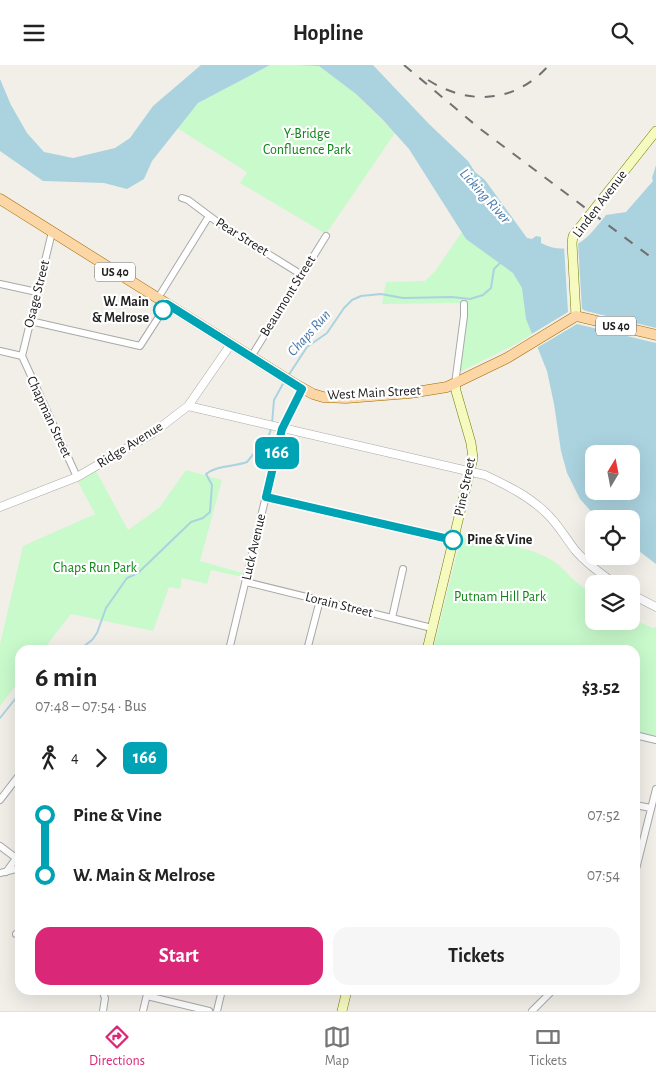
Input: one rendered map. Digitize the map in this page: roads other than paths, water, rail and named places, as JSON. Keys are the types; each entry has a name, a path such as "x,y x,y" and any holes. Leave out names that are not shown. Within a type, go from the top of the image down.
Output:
{"main road":[{"name":"Linden Avenue","path":"576,316 573,237 580,225 610,191 656,131"},
{"name":"West Main Street","path":"0,199 302,389 323,397 346,398 410,393 447,387 519,351 576,316"},
{"name":"US 40","path":"576,316 656,335"},
{"name":"Pine Street","path":"428,645 471,472 473,451 455,384"},
{"path":"342,1011 346,995"}],"street":[{"name":"Pear Street","path":"182,198 188,200 209,216 302,275"},
{"path":"158,298 209,216"},
{"name":"Osage Street","path":"22,356 52,232"},
{"name":"Beaumont Street","path":"251,357 326,236"},
{"path":"0,284 37,292"},
{"path":"30,321 140,346 167,304"},
{"path":"455,384 464,304"},
{"name":"Ridge Avenue","path":"0,507 77,477 154,433 188,406 231,344"},
{"path":"0,351 22,356"},
{"name":"Chapman Street","path":"22,356 77,477"},
{"name":"Luck Avenue","path":"230,645 266,497 279,428 302,389"},
{"path":"188,406 485,475 504,484 545,511 576,551 604,575"},
{"path":"266,497 453,540"},
{"path":"392,618 403,569"},
{"name":"Lorain Street","path":"246,582 432,628"},
{"path":"640,599 656,607"},
{"path":"308,645 320,600"},
{"path":"640,736 656,740"},
{"path":"0,800 15,780"},
{"path":"640,843 656,789"},
{"path":"640,806 651,808"},
{"path":"0,846 15,854"},
{"path":"3,873 15,859"},
{"path":"3,873 15,869"},
{"path":"104,995 104,1011"},
{"path":"143,1011 147,995"},
{"path":"155,995 209,1011"},
{"path":"217,1011 221,995"},
{"path":"532,1011 548,995"}],"water":[{"path":"201,65 270,65 198,103 152,161 144,179 127,189 104,183 43,181 0,151 0,79 11,105 27,133 44,152 73,158 115,148 130,138 153,106"},
{"name":"Licking River","path":"294,65 373,65 429,124 468,161 475,172 485,180 527,238 541,237 541,243 552,247 562,249 578,244 593,231 606,215 626,212 653,181 652,178 656,165 656,564 640,552 640,510 590,510 580,499 567,473 561,451 547,371 526,319 522,288 513,273 466,239 409,149 356,94 319,66"}],"waterway":[{"name":"Chaps Run","path":"288,376 307,347 327,333 344,308 352,300 361,296 381,294 403,298 452,297 470,299 483,295 491,288 494,269 502,261"},
{"name":"Chaps Run","path":"272,424 274,400 284,382"},
{"name":"Chaps Run","path":"86,645 97,633 106,608 127,578 138,573 191,522 203,518 210,512 212,485 206,474 216,469 247,462 269,435 271,429"},
{"name":"Chaps Run","path":"0,718 15,699"}],"railway":[{"path":"404,65 479,128 656,261"},
{"path":"428,80 460,94 476,97 492,96 522,87 536,78 549,65"}],"place":[{"name":"W. Main & Melrose","path":"163,310"},
{"name":"Pine & Vine","path":"453,540"}],"park label":[{"name":"Y-Bridge Confluence Park","path":"307,142"},
{"name":"Chaps Run Park","path":"95,568"},
{"name":"Putnam Hill Park","path":"500,597"}]}
